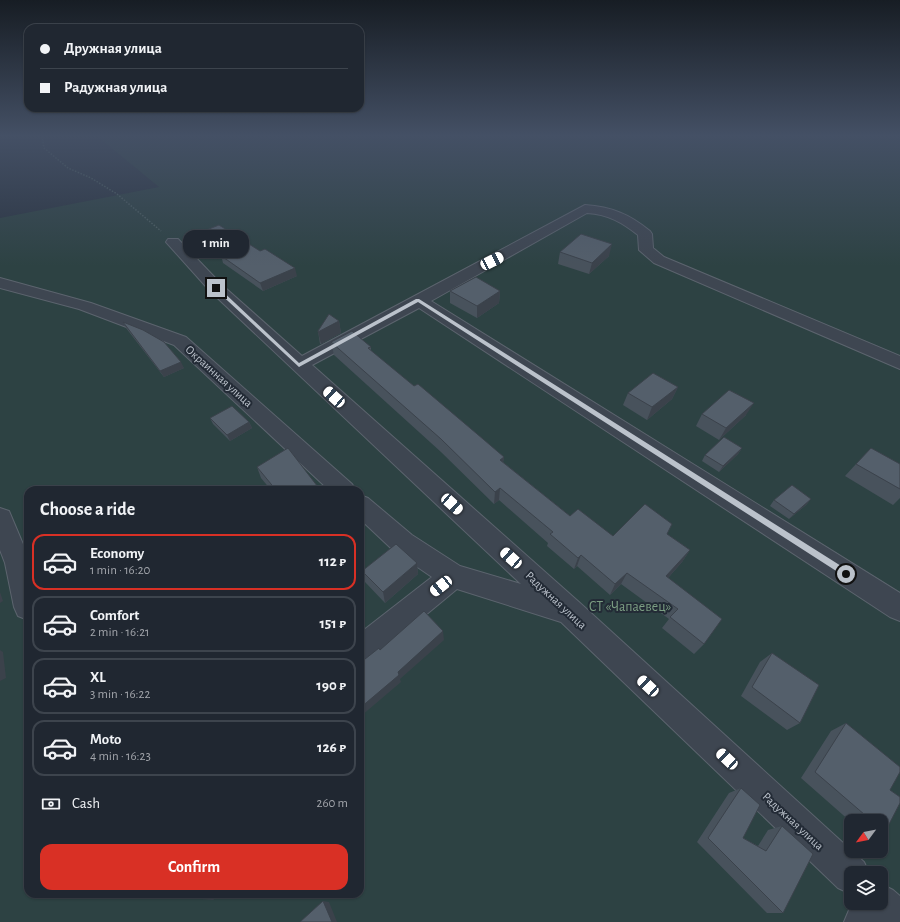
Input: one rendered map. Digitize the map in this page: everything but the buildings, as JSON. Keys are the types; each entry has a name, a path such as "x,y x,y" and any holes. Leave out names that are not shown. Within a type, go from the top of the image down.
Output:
{"street":[{"path":"299,365 418,300 505,255 561,221 585,209 600,210 628,220 646,234 646,250 659,260 900,363"},
{"name":"Радужная улица","path":"173,242 216,288 570,612 844,868"},
{"name":"Окраинная улица","path":"0,283 85,306 180,341 340,486"},
{"path":"418,300 900,608"},
{"path":"364,509 403,543 452,576 570,612"},
{"path":"0,518 18,563 24,589"},
{"path":"364,648 452,576"},
{"path":"862,922 868,910"},
{"path":"887,910 900,922"}],"path":[{"path":"93,179 128,202 173,242"}],"green space":[{"name":"СТ «Чапаевец»","path":"149,179 900,179 900,922 0,922 0,218 159,187"}],"route":[{"path":"216,288 299,365 418,300 846,574"}]}
